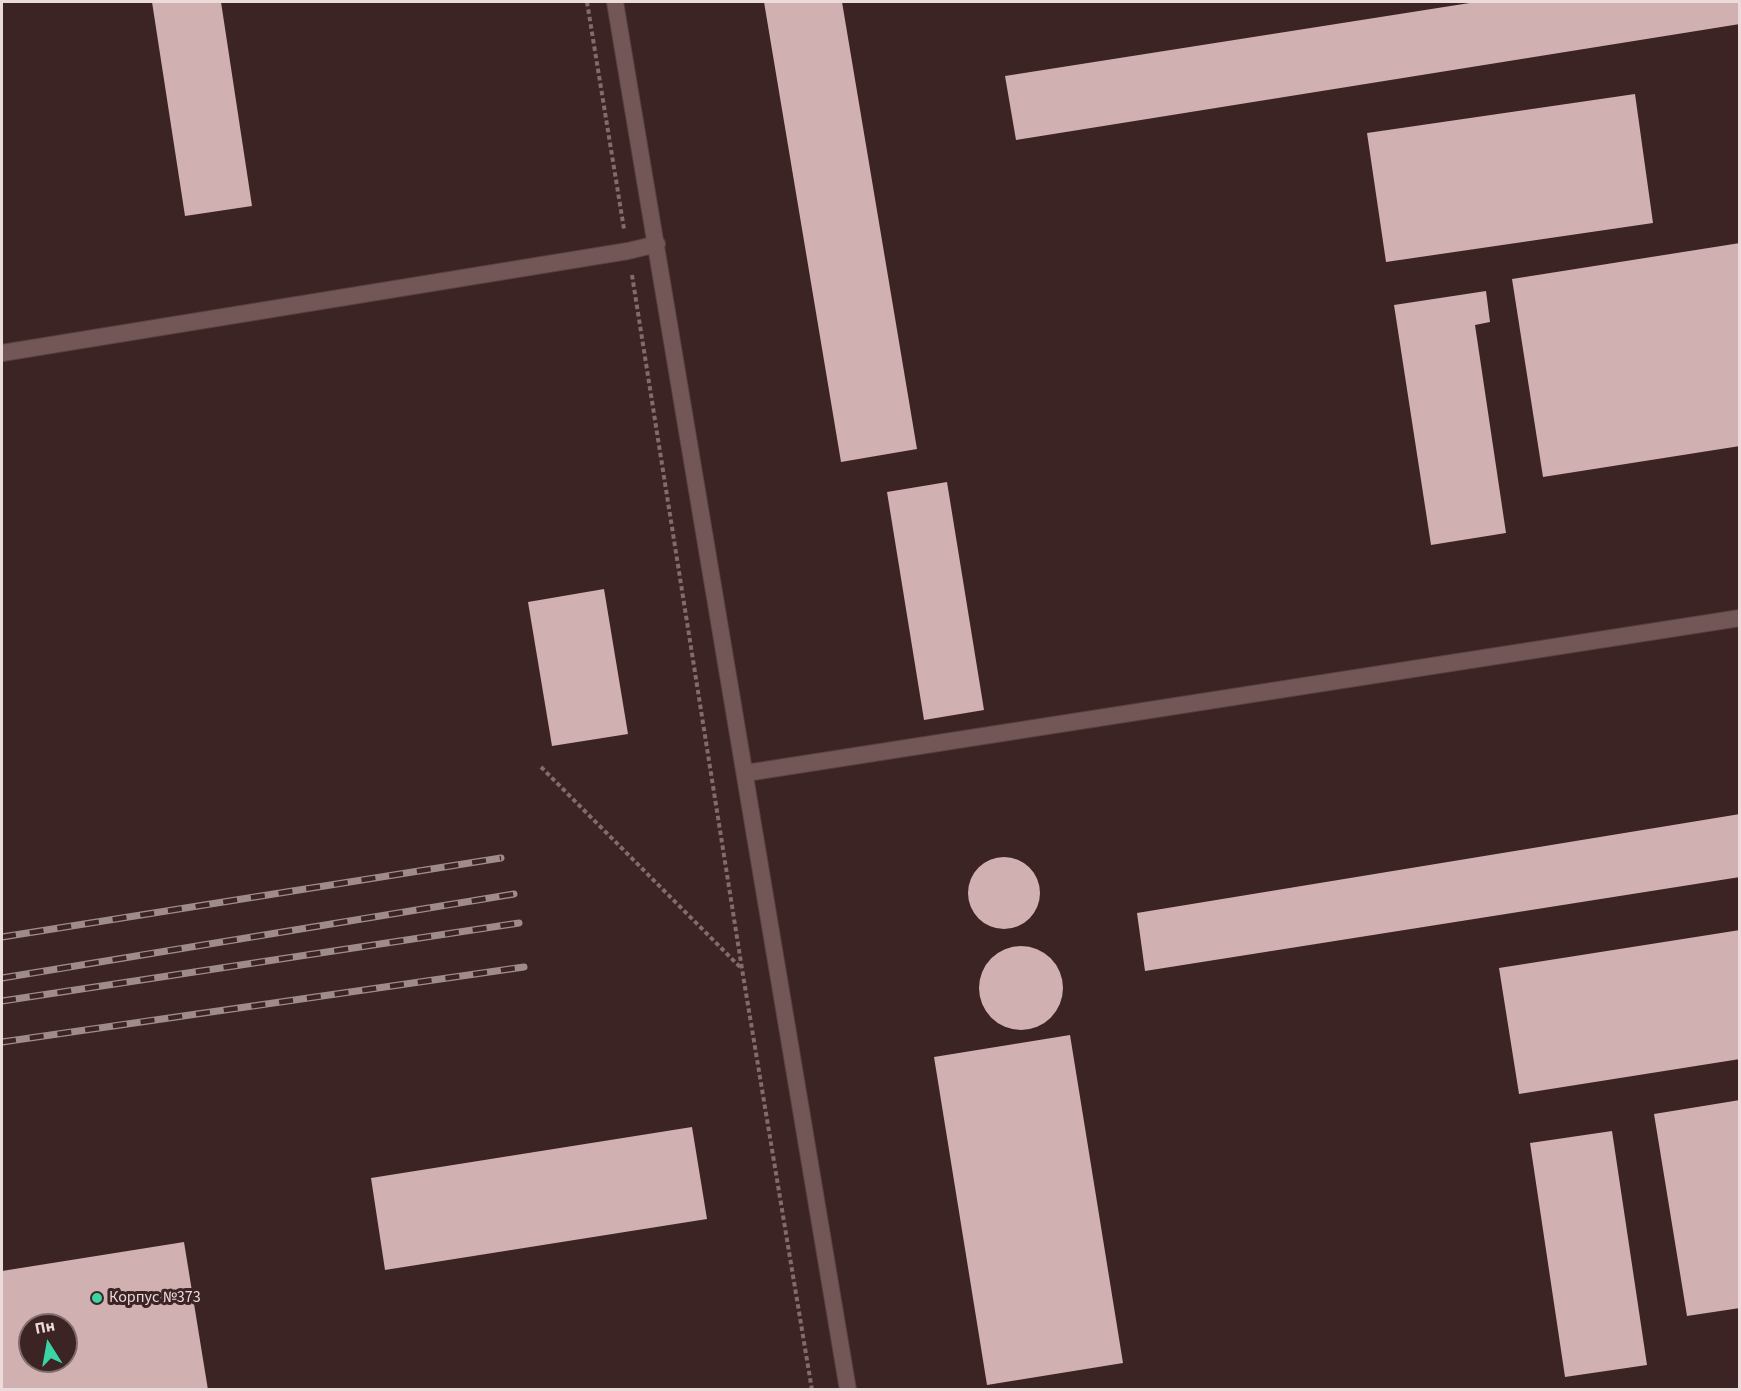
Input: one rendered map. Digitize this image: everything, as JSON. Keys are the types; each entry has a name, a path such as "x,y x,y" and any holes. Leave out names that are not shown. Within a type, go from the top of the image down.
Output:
{"lane":[{"path":"615,2 848,1389"},
{"path":"2,353 628,251 657,244"},
{"path":"746,773 1740,618"}],"path":[{"path":"587,2 742,969 812,1389"},
{"path":"541,767 742,969"}],"building":[{"path":"152,2 221,2 252,206 185,216"},
{"path":"764,2 842,2 917,449 841,462"},
{"path":"1476,2 1740,2 1740,24 1016,140 1005,76"},
{"path":"1635,94 1653,223 1386,262 1367,133"},
{"path":"1740,243 1740,446 1543,477 1512,279"},
{"path":"1486,291 1490,322 1475,325 1506,533 1431,545 1394,305"},
{"path":"947,482 984,710 924,720 887,492"},
{"path":"604,589 628,734 552,746 528,602"},
{"path":"1740,814 1740,877 1145,971 1137,913"},
{"path":"1011,857 1030,867 1038,879 1040,893 1038,907 1030,919 1018,927 997,929 978,919 970,907 968,886 978,867 990,859"},
{"path":"1740,930 1740,1059 1519,1094 1499,968"},
{"path":"1021,946 1044,953 1056,965 1063,988 1056,1011 1044,1023 1021,1030 998,1023 986,1011 979,988 986,965 998,953"},
{"path":"1070,1035 1123,1363 987,1385 934,1057"},
{"path":"1740,1100 1740,1308 1687,1316 1654,1114"},
{"path":"692,1127 707,1219 385,1270 371,1178"},
{"path":"1612,1131 1647,1365 1565,1377 1530,1143"},
{"name":"Корпус №373","path":"184,1242 208,1390 2,1390 2,1271"}],"railway":[{"path":"2,937 501,858"},
{"path":"2,978 514,894"},
{"path":"2,1001 519,923"},
{"path":"2,1042 524,967"}],"place":[{"name":"Корпус №373","path":"97,1298"}]}
